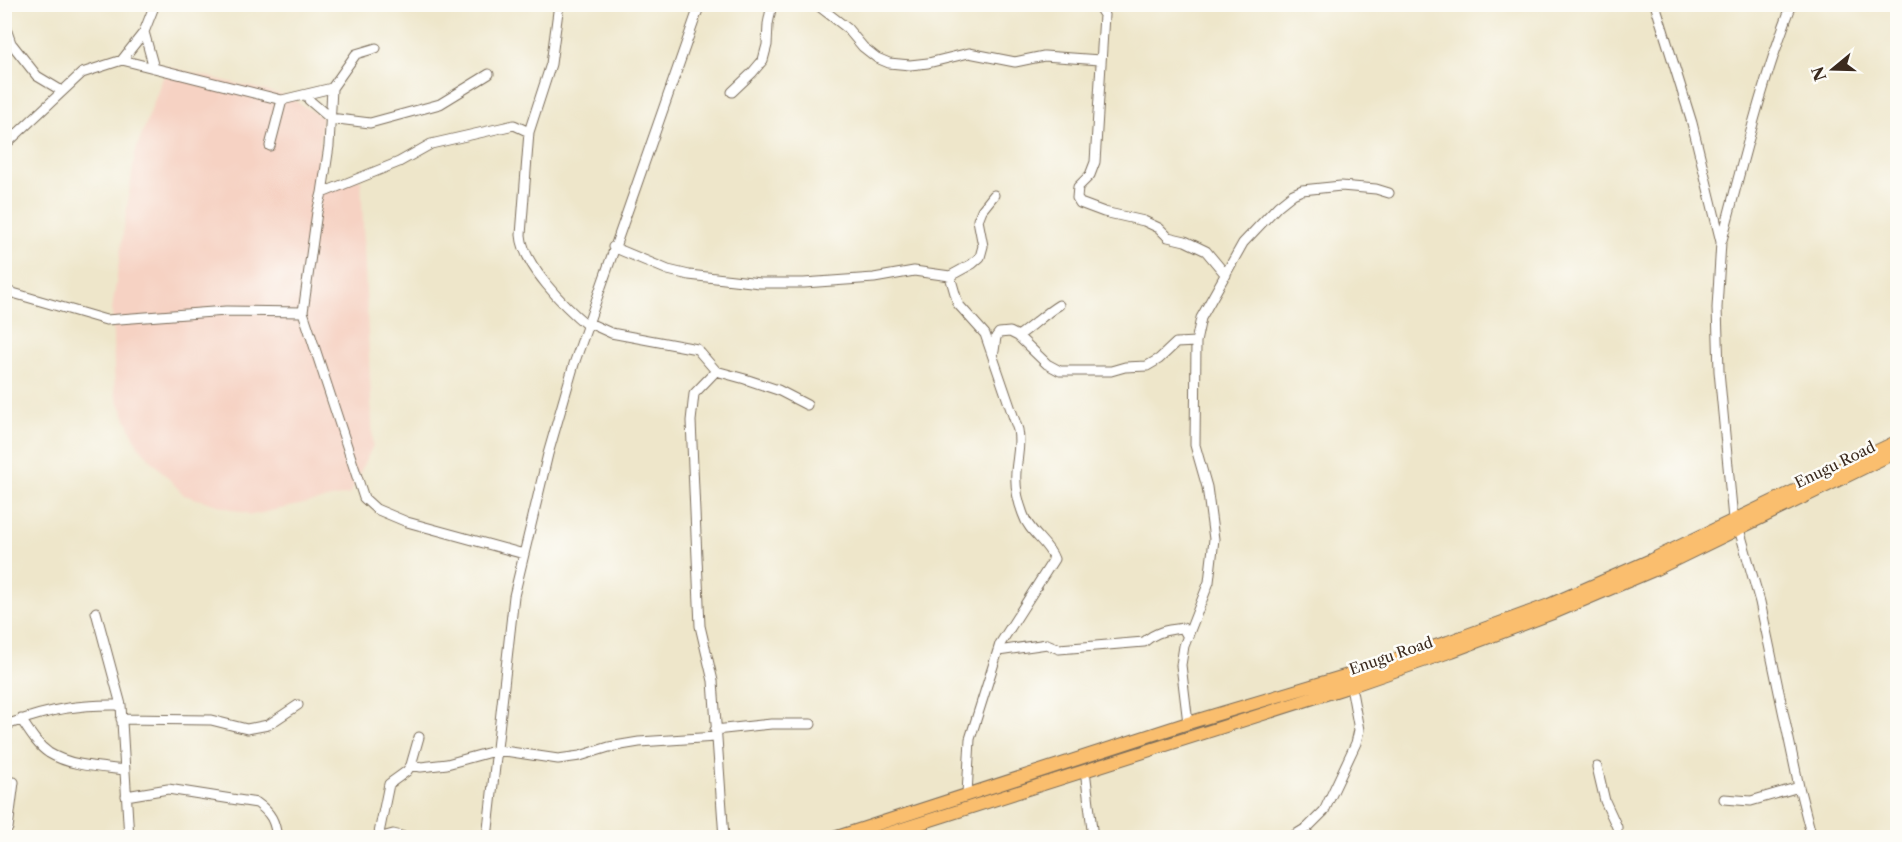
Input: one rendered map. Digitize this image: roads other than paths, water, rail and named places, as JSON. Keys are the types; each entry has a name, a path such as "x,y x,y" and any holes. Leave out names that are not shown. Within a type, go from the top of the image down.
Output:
{"main road":[{"path":"834,837 1188,723 1348,675 1549,605 1736,524 1898,441"},
{"name":"Enugu Road","path":"874,837 1351,686 1553,613 1654,570 1736,524 1898,451"}],"street":[{"path":"122,60 144,32 155,4"},
{"path":"559,4 551,64 529,132 520,225 524,251 560,302 588,324 611,333 697,349 716,371 756,382 807,405"},
{"path":"487,837 514,596 548,454 574,364 700,4"},
{"path":"732,92 763,60 772,4"},
{"path":"816,4 847,28 863,47 877,58 889,63 910,65 928,63 969,53 1015,62 1044,56 1100,60"},
{"path":"1097,4 1104,15 1095,162 1089,175 1078,187 1077,198 1080,202 1104,212 1144,221 1159,228 1168,237 1185,241 1206,251 1226,275"},
{"path":"1655,4 1692,123 1721,242"},
{"path":"1792,4 1757,106 1721,242 1717,308 1719,360 1736,524 1760,602 1799,788 1812,837"},
{"path":"4,23 11,43 36,76 62,91"},
{"path":"144,32 154,68"},
{"path":"376,48 356,54 332,88 329,146 322,193 316,212 303,312 364,498 376,509 407,522 524,554"},
{"path":"4,146 82,73 122,60 282,100 332,88"},
{"path":"309,100 330,118 370,123 407,111 434,106 489,74"},
{"path":"270,146 282,100"},
{"path":"322,193 399,162 431,144 514,125 529,132"},
{"path":"1188,723 1181,664 1188,637 1209,582 1215,539 1207,487 1195,445 1197,342 1201,318 1243,243 1278,206 1293,194 1302,190 1341,186 1376,189 1389,194"},
{"path":"614,247 668,270 688,275 760,283 804,283 874,278 914,271 950,276 980,257 983,246 978,219 994,195"},
{"path":"950,276 958,304 985,334 1018,430 1020,443 1015,474 1020,504 1029,529 1051,551 1054,559 1000,644 970,740 967,795"},
{"path":"4,292 106,320 226,311 303,312"},
{"path":"1018,336 1037,322 1042,315 1059,305"},
{"path":"993,356 994,342 999,333 1010,332 1018,336 1047,364 1060,371 1112,371 1125,367 1147,366 1176,343 1197,342"},
{"path":"716,371 694,394 691,421 700,626 713,681 724,837"},
{"path":"96,612 121,705 129,837"},
{"path":"998,651 1047,644 1059,649 1144,642 1154,633 1164,629 1183,628 1188,637"},
{"path":"1290,837 1308,826 1324,811 1356,743 1359,730 1351,686"},
{"path":"4,722 12,723 60,708 89,704 121,705"},
{"path":"122,719 211,720 247,729 268,725 298,705"},
{"path":"21,719 36,741 49,752 88,766 124,770"},
{"path":"411,765 421,767 447,764 498,750 558,759 639,742 715,734 771,724 811,724"},
{"path":"410,837 393,834 378,837 389,784 407,771 411,765 419,737"},
{"path":"1597,767 1605,801 1617,827 1617,837"},
{"path":"1085,770 1093,837"},
{"path":"4,835 8,828 14,782"},
{"path":"1724,799 1751,801 1799,788"},
{"path":"126,796 168,789 257,803 266,809 274,820 277,837"}]}
